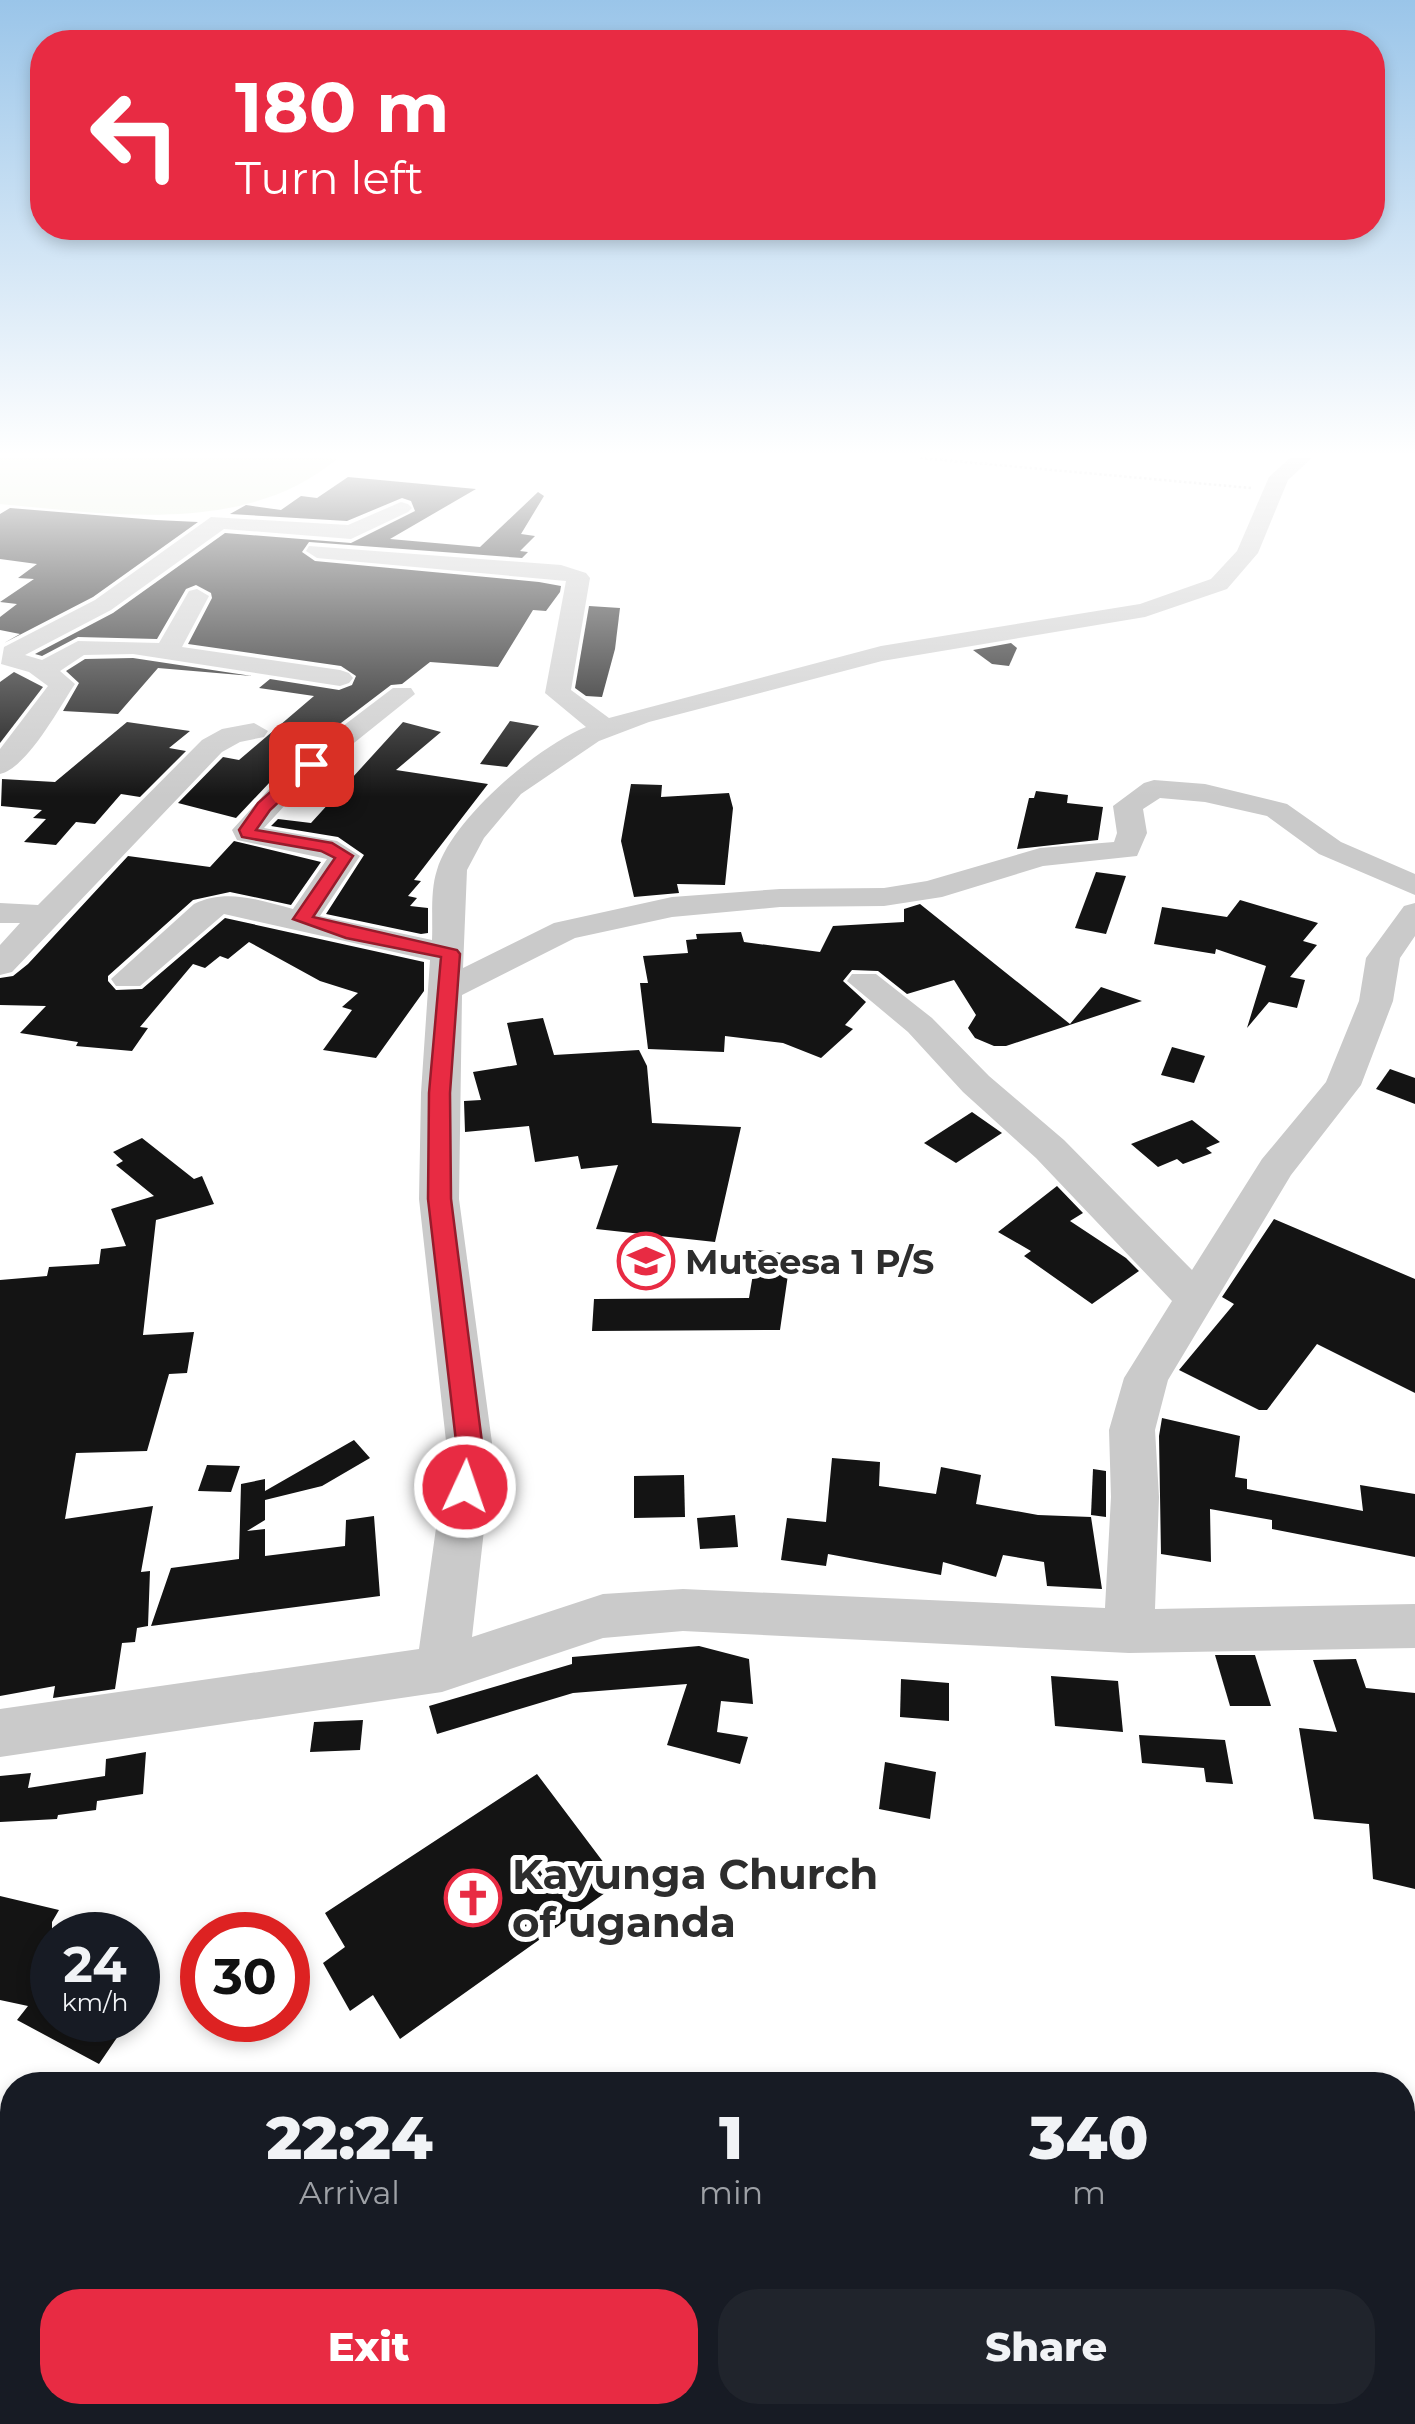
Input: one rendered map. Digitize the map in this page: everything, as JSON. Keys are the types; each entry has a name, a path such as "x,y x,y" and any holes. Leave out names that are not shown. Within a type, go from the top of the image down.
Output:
{"street":[{"path":"0,766 60,692 62,684 44,670 14,661 10,656 103,606 151,571"},
{"path":"551,571 578,578 559,660 558,692 606,729"},
{"path":"442,1669 470,1450 439,1199 439,1093 452,870 471,834 510,788 590,736 640,716 880,654 1080,624 1187,598 1218,584 1233,571"},
{"path":"168,650 197,596"},
{"path":"44,670 78,648 168,650 340,678"},
{"path":"302,919 345,856 326,846 248,834 248,830 294,777 402,694"},
{"path":"0,965 212,746 232,734 254,731"},
{"path":"448,989 565,930 672,907 780,898 884,897 931,890 1040,858 1126,850 1132,833 1128,806 1154,789 1205,793 1278,810 1330,848 1415,886"},
{"path":"128,979 210,907 219,904 252,908 450,954"},
{"path":"1129,1631 1135,1497 1132,1430 1146,1378 1276,1168 1343,1084 1376,1001 1383,958 1415,913"},
{"path":"0,914 46,914"},
{"path":"864,981 920,1025 976,1084 1050,1149 1195,1298"},
{"path":"0,1733 442,1669 603,1616 683,1610 1129,1631 1415,1626"}],"building":[{"path":"27,571 129,571 93,597 4,643 20,634 0,630 0,617 17,604 0,602 34,579 18,578"},
{"path":"172,571 423,571 561,586 546,611 533,610 498,667 430,662 402,684 391,685 287,764 236,818 178,803 223,757 239,760 314,696 259,688 270,679 339,690 352,685 356,676 341,666 188,644 212,598 211,593 196,585 186,589 157,639 78,637 42,656 35,654 113,613"},
{"path":"589,606 620,608 615,649 602,697 586,696 575,688"},
{"path":"1011,643 1017,648 1009,666 992,664 973,650"},
{"path":"133,658 252,676 158,668 118,714 63,711 79,683 66,671 85,659"},
{"path":"14,672 43,687 0,743 0,682"},
{"path":"510,721 539,726 507,767 480,764"},
{"path":"127,722 190,731 169,748 186,751 140,797 121,794 95,824 76,822 56,845 24,842 46,819 33,818 42,810 1,806 2,779 55,782"},
{"path":"403,722 441,732 396,770 488,784 414,880 421,881 408,896 417,898 410,906 428,908 428,933 421,934 326,914 364,855 338,837 271,826 278,819 311,823"},
{"path":"631,784 662,785 661,797 729,793 733,808 725,885 677,884 679,893 634,897 621,841"},
{"path":"1036,791 1068,795 1067,803 1103,807 1098,840 1017,849 1029,798 1034,798"},
{"path":"234,841 321,862 291,905 230,892 193,900 108,976 108,981 116,990 142,989 225,918 424,962 424,991 376,1058 323,1050 352,1010 342,1007 358,993 320,981 249,942 228,959 220,956 205,968 193,964 140,1027 148,1028 132,1051 76,1046 78,1042 20,1033 46,1006 0,1005 0,978 13,976 28,964 128,856 210,867"},
{"path":"1096,872 1126,876 1106,934 1075,928"},
{"path":"1240,900 1318,923 1303,941 1317,945 1290,977 1305,980 1297,1008 1269,1002 1247,1028 1266,966 1216,949 1215,954 1154,944 1162,907 1227,917"},
{"path":"920,904 1070,1024 1101,987 1142,1001 1006,1046 994,1046 975,1038 968,1028 976,1015 954,980 907,994 878,971 852,970 843,981 866,1002 845,1025 853,1029 821,1058 783,1043 725,1036 724,1052 648,1049 640,983 648,983 643,956 688,953 686,940 697,939 696,934 741,932 744,942 820,952 833,926 904,922 904,909"},
{"path":"543,1018 554,1055 639,1050 647,1066 652,1123 741,1127 715,1242 596,1229 618,1165 581,1169 578,1156 535,1162 529,1126 465,1132 464,1101 481,1100 473,1072 517,1065 507,1023"},
{"path":"1172,1047 1205,1056 1194,1083 1161,1075"},
{"path":"1390,1069 1415,1078 1415,1104 1376,1089"},
{"path":"972,1112 1002,1133 956,1163 924,1143"},
{"path":"1192,1120 1220,1142 1206,1148 1212,1153 1183,1164 1177,1159 1158,1167 1131,1144"},
{"path":"142,1138 194,1179 202,1176 214,1204 156,1220 143,1335 194,1332 187,1373 169,1374 147,1451 76,1453 65,1519 153,1506 141,1572 150,1571 148,1626 137,1628 135,1642 122,1643 115,1689 53,1698 55,1686 0,1696 0,1280 47,1276 49,1267 99,1264 101,1249 126,1246 111,1209 154,1196 116,1165 123,1161 113,1152"},
{"path":"1057,1186 1083,1213 1070,1221 1139,1271 1092,1304 1024,1256 1031,1251 998,1232"},
{"path":"1274,1219 1415,1279 1415,1393 1317,1344 1267,1410 1259,1410 1179,1370 1234,1304 1222,1297"},
{"path":"757,1250 791,1254 780,1330 592,1331 594,1299 749,1298"},
{"path":"1162,1418 1240,1436 1235,1477 1247,1479 1247,1489 1363,1511 1360,1485 1415,1494 1415,1557 1272,1529 1272,1520 1210,1509 1211,1562 1161,1554"},
{"path":"354,1440 370,1458 322,1486 265,1500 265,1520 247,1531 265,1529 265,1556 345,1546 346,1520 374,1516 380,1596 151,1626 171,1568 239,1559 241,1484 265,1479 265,1491"},
{"path":"832,1458 880,1462 879,1486 936,1494 941,1467 981,1475 976,1504 1038,1515 1091,1517 1102,1589 1047,1586 1044,1562 1003,1555 996,1577 943,1562 941,1575 828,1554 826,1566 781,1560 787,1518 826,1522"},
{"path":"207,1465 240,1466 231,1492 198,1491"},
{"path":"1093,1469 1106,1471 1106,1517 1091,1515"},
{"path":"684,1475 685,1517 634,1518 634,1476"},
{"path":"735,1515 738,1547 700,1549 697,1518"},
{"path":"699,1646 749,1659 753,1704 721,1701 717,1732 748,1737 740,1764 667,1745 687,1684 573,1693 437,1734 429,1706 572,1664 572,1657"},
{"path":"1215,1655 1255,1655 1271,1706 1230,1706"},
{"path":"1356,1659 1366,1688 1415,1693 1415,1889 1373,1879 1369,1824 1314,1819 1299,1728 1337,1732 1313,1660"},
{"path":"1051,1676 1118,1681 1123,1732 1055,1726"},
{"path":"901,1679 949,1683 949,1721 900,1717"},
{"path":"363,1720 360,1750 310,1752 314,1722"},
{"path":"1139,1735 1225,1740 1233,1784 1206,1782 1204,1768 1142,1763"},
{"path":"146,1752 143,1794 97,1801 96,1810 58,1815 57,1819 0,1822 0,1776 31,1773 28,1788 105,1776 106,1759"},
{"path":"885,1762 936,1772 930,1819 879,1809"},
{"name":"Kayunga Church of uganda","path":"537,1774 619,1883 400,2039 373,1995 350,2011 323,1963 345,1947 325,1913"},
{"path":"0,1896 59,1910 30,1912 30,2027 17,2020 28,2006 0,2000"},
{"path":"58,2042 114,2042 99,2064"}],"place":[{"name":"Muteesa 1 P/S","path":"646,1261"},
{"name":"Kayunga Church of uganda","path":"473,1898"}],"route":[{"path":"311,764 264,807 248,830 248,834 326,846 345,856 302,919 352,934 450,954 439,1093 439,1199 470,1450 465,1487"}]}
